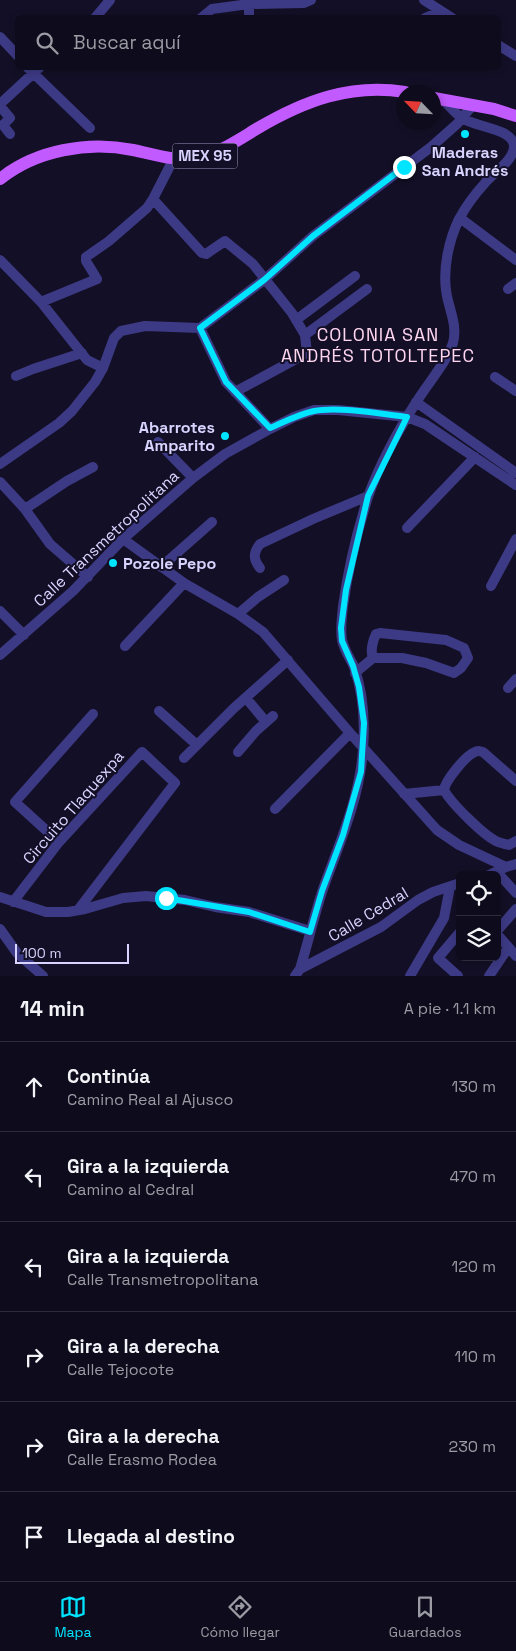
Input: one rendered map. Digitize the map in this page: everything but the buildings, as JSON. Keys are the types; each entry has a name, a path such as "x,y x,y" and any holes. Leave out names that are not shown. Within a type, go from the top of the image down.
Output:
{"main road":[{"name":"MEX 95","path":"0,180 22,164 78,148 115,147 174,158 193,158 212,153 291,110 326,96 374,89 396,91"},
{"path":"441,99 516,115"}],"street":[{"path":"98,15 110,0"},
{"path":"205,15 212,9 249,4 304,3 311,0"},
{"path":"424,0 447,15"},
{"path":"249,4 249,15"},
{"path":"432,15 441,11"},
{"path":"0,37 15,53"},
{"path":"501,47 516,56"},
{"path":"10,134 2,125 10,118 0,105 32,70"},
{"path":"34,70 90,128"},
{"path":"298,973 357,791 361,772 364,748 364,723 359,687 342,641 341,628 346,590 368,496 407,417 448,354 453,342 454,329 446,292 445,273 448,250 460,218 485,182 513,161 514,145 508,135 462,118 441,100"},
{"path":"0,464 59,423 84,396 103,368 114,338 120,331 145,326 200,328 264,280 313,236 431,147 473,105"},
{"path":"41,302 97,279 86,261 86,257 109,241 154,199 174,158"},
{"path":"154,199 202,253 206,254 223,242 227,242 253,264 292,313 305,335 307,353 235,392"},
{"path":"460,218 516,260"},
{"path":"0,260 41,302 88,360 103,368"},
{"path":"296,320 355,276"},
{"path":"305,335 367,289"},
{"path":"200,328 226,382 270,428"},
{"path":"16,376 33,368 82,353"},
{"path":"495,377 516,391"},
{"path":"416,402 516,473"},
{"name":"Calle Transmetropolitana","path":"1,654 88,577 123,538 193,478 225,454 270,428 314,410 338,410 407,417 424,424 516,485"},
{"path":"158,442 193,478"},
{"path":"407,528 475,457"},
{"path":"25,508 93,467"},
{"path":"0,482 25,508 50,544 88,577"},
{"path":"260,568 254,556 255,550 260,544 368,496"},
{"path":"161,566 212,522"},
{"path":"123,538 184,583 238,614 264,632 350,733 437,830 502,869 516,893"},
{"path":"491,586 516,539"},
{"path":"238,614 258,596 284,580"},
{"path":"125,646 184,583"},
{"path":"0,611 24,634"},
{"path":"355,672 374,658 402,658 426,663 454,673 461,668 468,658 464,648 453,642 380,633 376,634 374,638 372,654 374,658"},
{"path":"184,758 288,660"},
{"path":"508,688 516,679"},
{"path":"238,752 269,719 246,698"},
{"path":"159,712 197,745"},
{"path":"59,842 15,802 93,714"},
{"path":"276,809 350,733"},
{"path":"444,790 448,779 476,751 483,752 516,781"},
{"name":"Circuito Tlaquexpa","path":"13,902 59,842 142,752 175,783 78,910"},
{"path":"404,794 444,790"},
{"path":"444,790 450,799 493,839 509,845 516,841"},
{"path":"410,976 444,918 455,885"},
{"name":"Calle Cedral","path":"298,973 373,931 434,892 455,885"},
{"path":"0,898 46,912 78,910 124,898 146,896 185,900 249,912 310,932"},
{"path":"501,928 516,909"},
{"path":"0,929 17,953 43,976"},
{"path":"456,937 438,958 458,976"},
{"path":"501,938 516,956"},
{"path":"489,976 508,948"}],"place":[{"name":"Maderas San Andrés","path":"465,134"},
{"name":"Abarrotes Amparito","path":"225,436"},
{"name":"Pozole Pepo","path":"113,563"}],"district":[{"name":"COLONIA SAN ANDRÉS TOTOLTEPEC","path":"378,345"}],"route":[{"path":"166,898 249,912 310,932 322,891 343,835 357,791 364,748 364,723 359,687 353,666 342,641 341,628 346,590 368,496 407,417 338,410 314,410 270,428 242,401 226,382 200,328 264,280 313,236 404,167"}]}
